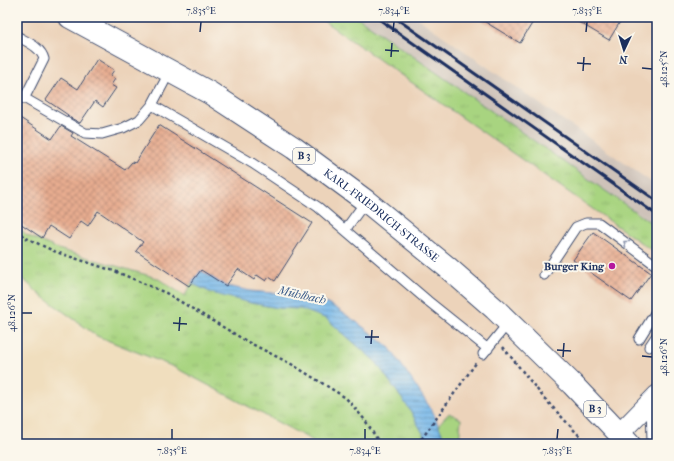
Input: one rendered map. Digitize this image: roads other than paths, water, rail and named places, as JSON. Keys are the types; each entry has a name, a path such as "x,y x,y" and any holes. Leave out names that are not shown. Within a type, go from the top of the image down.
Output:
{"main road":[{"name":"KARL-FRIEDRICH-STRASSE","path":"70,17 210,93 252,119 366,201 447,266 503,330 572,384 624,439"}],"street":[{"name":"KARL-FRIEDRICH-STRASSE","path":"624,439 656,396"},
{"name":"KARL-FRIEDRICH-STRASSE","path":"656,396 657,443"}],"lane":[{"path":"17,36 37,48 43,54 44,59 20,97 85,133 102,134 123,128 139,120 152,105 170,71"},
{"path":"152,105 252,163 318,207 485,351 503,330"},
{"path":"345,230 366,201"},
{"path":"544,275 576,227 586,223 599,223 657,266"},
{"path":"639,339 657,310"},
{"path":"649,347 657,336"}],"water":[{"path":"200,270 226,286 251,291 312,297 336,308 358,323 389,347 433,412 442,434 444,444 429,444 410,410 376,362 327,319 301,309 279,308 251,303 212,293 191,283"}],"railway":[{"path":"376,17 657,215"},
{"path":"394,17 657,201"}],"place":[{"name":"Burger King","path":"612,266"}],"water label":[{"name":"Mühlbach","path":"302,295"}]}
